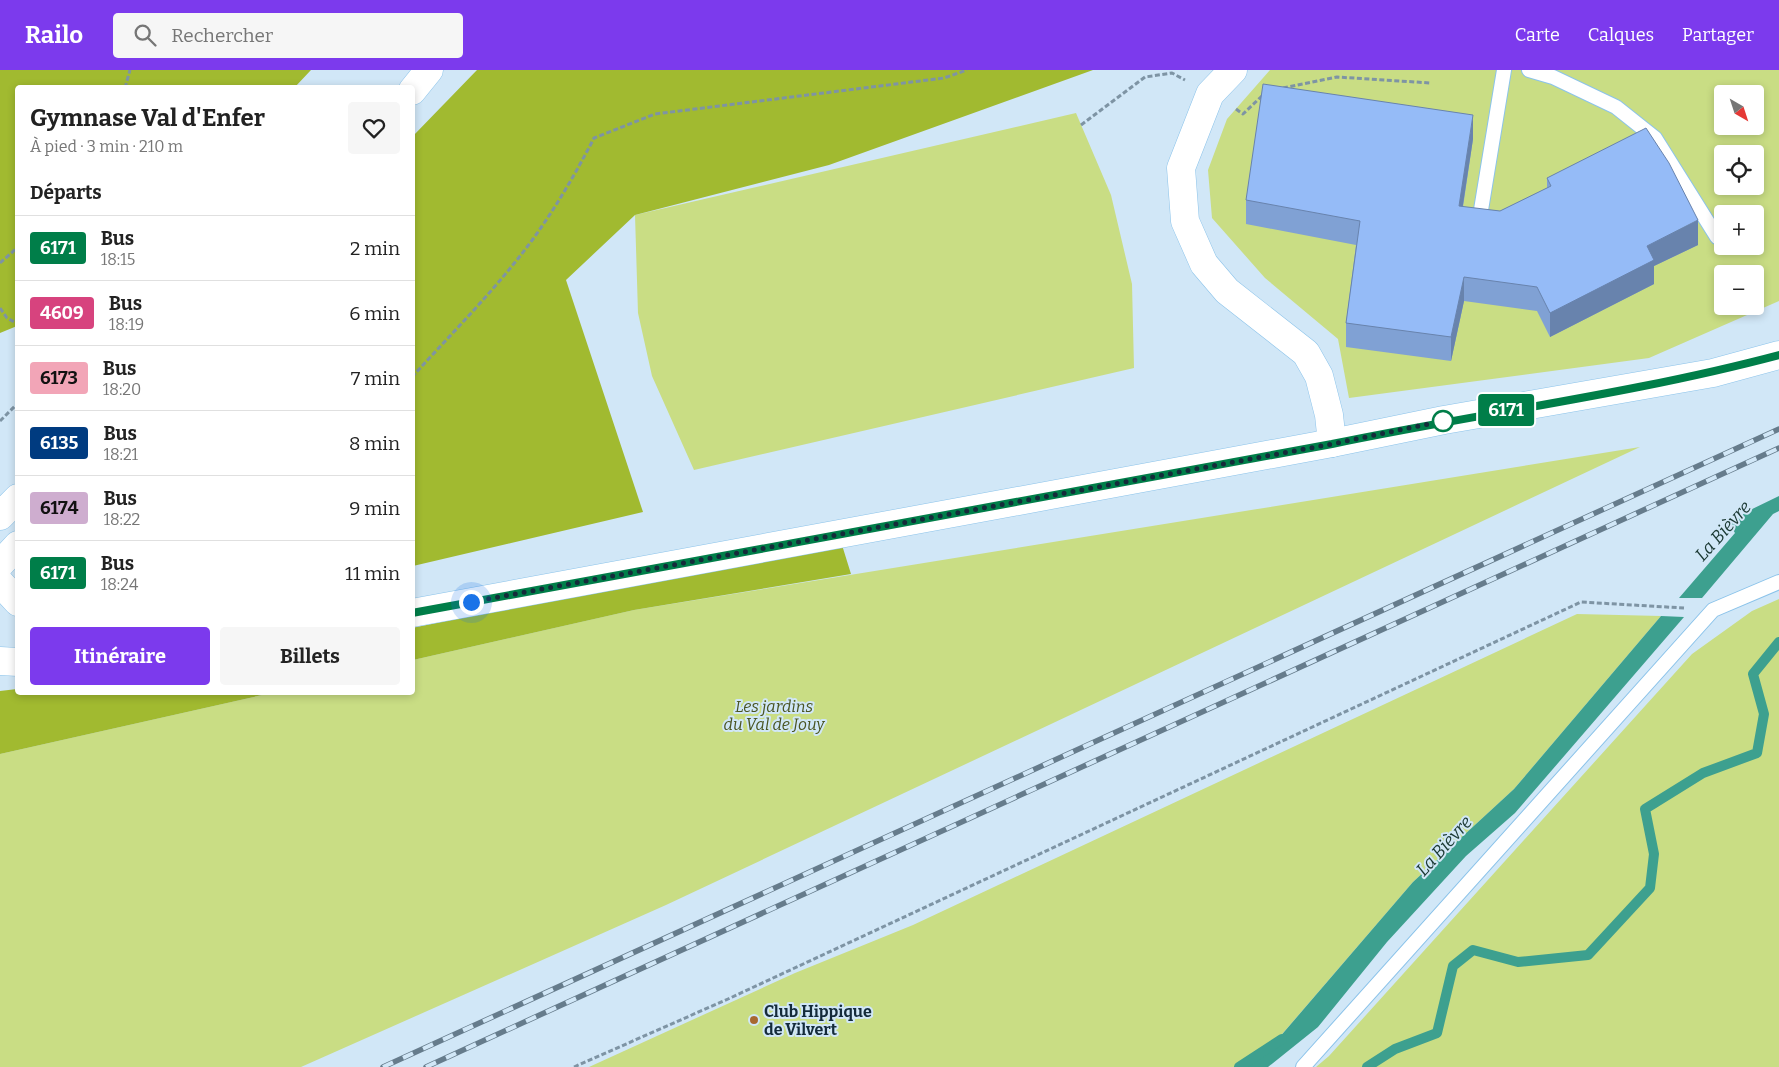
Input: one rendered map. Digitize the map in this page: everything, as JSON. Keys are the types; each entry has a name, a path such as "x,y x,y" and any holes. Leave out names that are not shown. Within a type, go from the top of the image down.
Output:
{"street":[{"path":"405,85 419,70"},
{"path":"415,87 429,70"},
{"path":"1233,70 1210,94 1181,168 1185,221 1204,264 1227,291 1306,353 1319,376 1329,415 1332,444"},
{"path":"415,612 1332,444 1444,420 1713,373 1779,355"},
{"path":"0,516 15,501"},
{"path":"0,564 15,548"},
{"path":"0,583 15,599"}],"lane":[{"path":"1480,216 1504,70"},
{"path":"1529,70 1553,77 1616,107 1655,138 1714,232"},
{"path":"1303,1067 1713,610 1779,582"}],"path":[{"path":"126,85 130,70"},
{"path":"415,374 532,240 571,182 594,138 655,114 944,78 967,70"},
{"path":"0,263 15,250"},
{"path":"0,308 8,318 15,322"},
{"path":"0,421 15,406"},
{"path":"574,1067 728,999 1581,602 1713,610"}],"green space":[{"path":"0,70 311,70 297,85 15,85 15,327 0,333"},
{"path":"477,70 1093,70 829,165 635,215 566,280 643,512 415,566 415,134"},
{"path":"1270,70 1779,70 1779,301 1764,308 1764,265 1714,265 1714,315 1747,315 1649,358 1349,398 1338,339 1265,278 1212,218 1208,170 1227,119"},
{"path":"1076,113 1111,195 1132,284 1134,368 694,470 652,376 638,313 635,215"},
{"name":"Les jardins du Val de Jouy","path":"1640,447 666,905 301,1067 0,1067 0,754 262,695 415,695 415,660 634,610"},
{"path":"842,545 851,574 634,610 415,660 415,627 581,593"},
{"path":"1779,599 1779,1067 1316,1067 1329,1056 1692,654 1752,611"},
{"path":"1577,614 1661,616 1514,789 1413,882 1271,1047 1235,1067 589,1067 795,973 913,925"},
{"path":"15,689 15,695 262,695 0,754 0,691"}],"shaded area":[{"path":"1779,496 1779,511 1773,514 1702,598 1679,598 1735,533 1730,525 1746,512"},
{"path":"1661,616 1684,617 1515,813 1466,856 1387,942 1318,1027 1268,1067 1235,1067 1272,1046 1413,882 1514,789"}],"building":[{"path":"1263,84 1473,115 1459,206 1500,211 1551,186 1547,178 1646,128 1669,163 1698,220 1647,246 1654,260 1550,313 1537,287 1464,277 1451,337 1346,323 1360,221 1246,200"}],"waterway":[{"path":"1367,1067 1395,1049 1437,1033 1453,966 1473,950 1518,962 1588,955 1650,888 1654,854 1645,809 1703,773 1757,753 1764,714 1753,674 1779,642"},
{"name":"La Bièvre","path":"1239,1067 1282,1039"}],"railway":[{"path":"383,1067 1779,429"},
{"path":"426,1067 1779,448"}],"bus line":[{"name":"6171","path":"415,612 1332,444 1444,420 1713,373 1779,355"}],"place":[{"name":"Club Hippique de Vilvert","path":"754,1020"}],"route":[{"path":"471,602 1332,444 1443,421"}]}
